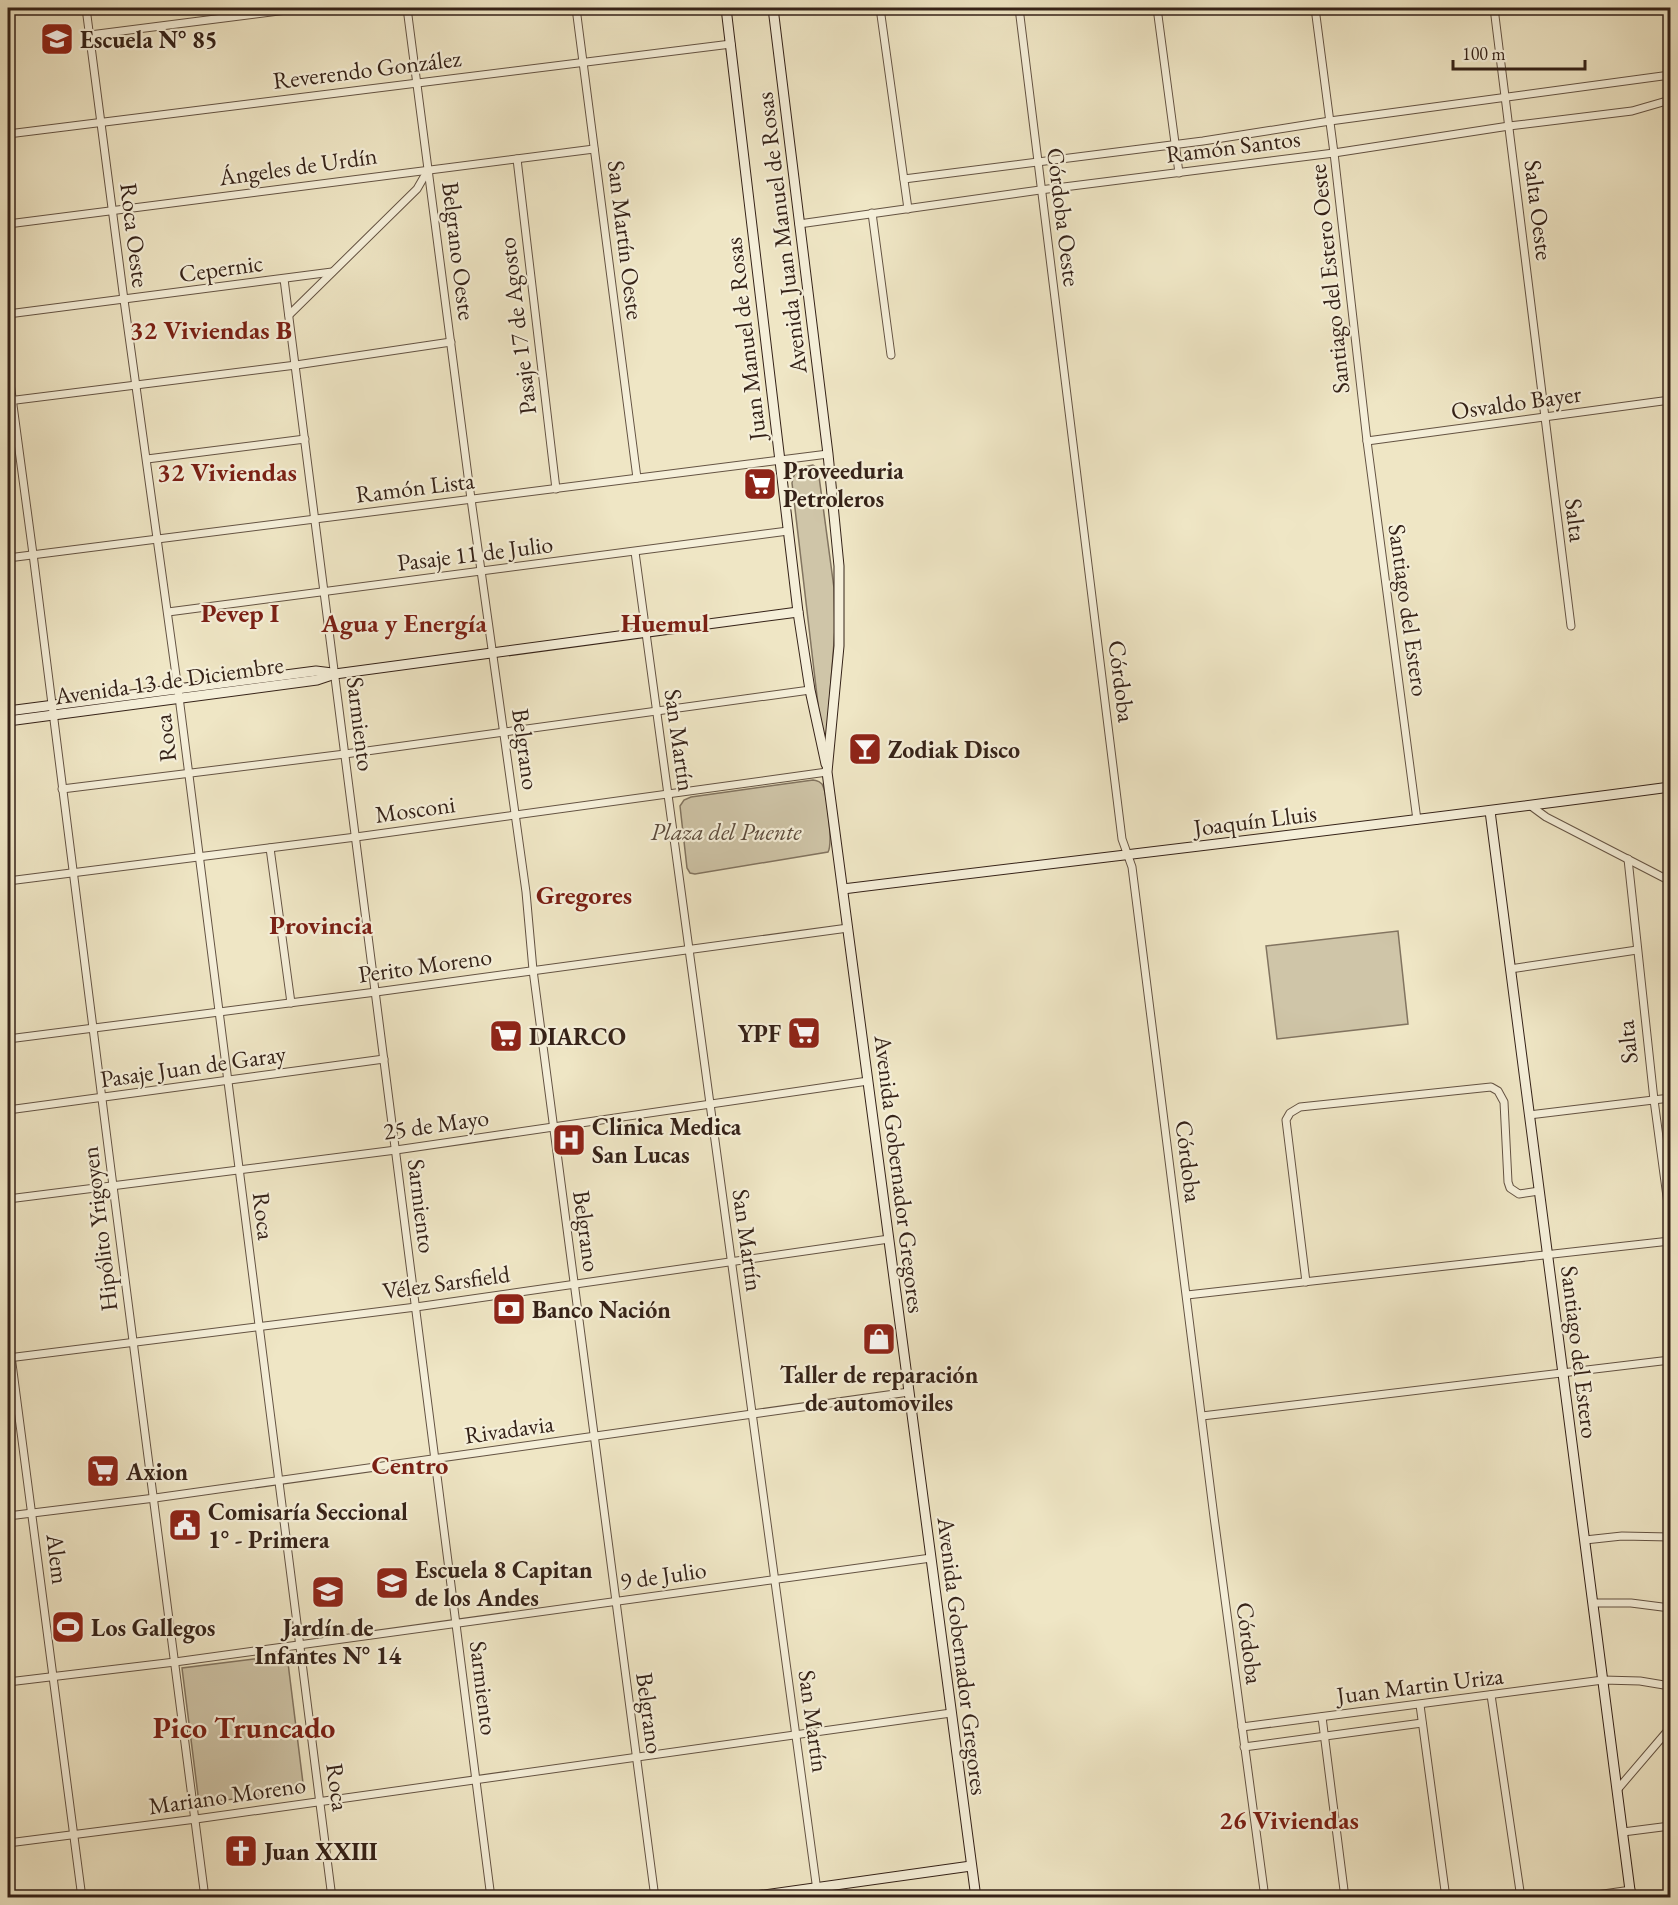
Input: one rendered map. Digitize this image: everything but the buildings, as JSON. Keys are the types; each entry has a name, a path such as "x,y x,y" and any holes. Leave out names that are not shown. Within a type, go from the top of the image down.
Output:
{"street":[{"name":"Roca Oeste","path":"86,8 158,539"},
{"path":"90,35 302,8"},
{"name":"Belgrano Oeste","path":"408,8 471,499"},
{"name":"San Martín Oeste","path":"576,8 637,478"},
{"name":"Juan Manuel de Rosas","path":"726,8 798,612 810,690 827,772"},
{"name":"Avenida Juan Manuel de Rosas","path":"773,8 828,454"},
{"path":"880,8 908,209"},
{"name":"Córdoba Oeste","path":"1019,8 1071,431"},
{"path":"1157,8 1179,172"},
{"name":"Santiago del Estero Oeste","path":"1315,8 1362,404"},
{"name":"Salta Oeste","path":"1494,8 1545,418"},
{"name":"Reverendo González","path":"8,134 731,44"},
{"name":"Ramón Santos","path":"904,179 1175,145 1329,121 1671,75"},
{"name":"Ramón Santos","path":"799,224 1632,111 1671,100"},
{"name":"Ángeles de Urdín","path":"8,225 594,149"},
{"name":"Pasaje 17 de Agosto","path":"517,159 556,489"},
{"path":"289,315 417,189 428,169"},
{"path":"872,213 891,355"},
{"name":"Cepernic","path":"8,314 332,272"},
{"name":"Sarmiento","path":"284,279 491,1898"},
{"path":"10,401 296,365 451,342"},
{"name":"Hipólito Yrigoyen","path":"8,368 10,401 33,554 205,1898"},
{"name":"Osvaldo Bayer","path":"1367,441 1671,400"},
{"name":"Santiago del Estero","path":"1362,404 1417,820"},
{"name":"Salta","path":"1545,418 1571,626"},
{"name":"Córdoba","path":"1071,431 1122,839 1132,867 1265,1898"},
{"path":"147,459 305,439"},
{"name":"Ramón Lista","path":"8,558 828,454"},
{"name":"Avenida Gobernador Gregores","path":"828,454 839,566 840,606 837,677 827,772 976,1898"},
{"name":"Belgrano","path":"471,499 526,892 533,970 655,1898"},
{"name":"Pasaje 11 de Julio","path":"168,612 788,531"},
{"name":"Roca","path":"158,539 332,1898"},
{"name":"San Martín","path":"635,552 817,1892"},
{"name":"Avenida 13 de Diciembre","path":"8,721 54,716 316,671 335,674 798,612"},
{"path":"62,789 345,754 810,690"},
{"name":"Avenida 13 de Diciembre","path":"8,711 179,693"},
{"name":"Mosconi","path":"8,881 356,837 827,772"},
{"name":"Joaquín Lluis","path":"843,889 1671,787"},
{"path":"1531,806 1546,817 1671,881"},
{"name":"Santiago del Estero","path":"1490,811 1631,1894"},
{"path":"270,848 291,1003"},
{"name":"Salta","path":"1628,859 1654,1100 1671,1219"},
{"name":"Perito Moreno","path":"8,1040 848,928"},
{"path":"1510,969 1637,950"},
{"name":"Pasaje Juan de Garay","path":"8,1110 384,1059"},
{"name":"25 de Mayo","path":"8,1199 396,1150 868,1081"},
{"path":"1306,1282 1286,1120 1290,1113 1300,1107 1491,1087 1498,1091 1504,1102 1510,1188 1519,1194 1539,1191"},
{"path":"1529,1115 1671,1098"},
{"name":"Vélez Sarsfield","path":"9,1358 416,1306 889,1239"},
{"path":"1187,1296 1671,1240"},
{"name":"Alem","path":"8,1333 9,1358 33,1513 81,1898"},
{"path":"1202,1416 1671,1360"},
{"name":"Rivadavia","path":"8,1516 280,1481 909,1392"},
{"path":"1585,1540 1631,1536 1671,1537"},
{"name":"9 de Julio","path":"8,1682 301,1645 931,1557"},
{"path":"1593,1603 1631,1603 1671,1608"},
{"name":"Juan Martin Uriza","path":"1242,1727 1603,1680 1640,1681 1671,1686"},
{"path":"1491,1695 1521,1898"},
{"path":"1420,1705 1446,1898"},
{"name":"Mariano Moreno","path":"8,1843 321,1802 951,1713"},
{"path":"1322,1717 1345,1898"},
{"path":"1244,1747 1422,1723"},
{"path":"1617,1790 1670,1731"},
{"path":"1623,1832 1671,1826"},
{"path":"742,1898 817,1892 971,1866"},
{"path":"1576,1898 1631,1894"}],"green space":[{"path":"813,465 818,469 834,588 835,629 827,733 824,737 821,730 792,483 794,475 799,470"},
{"name":"Plaza del Puente","path":"813,780 822,784 826,797 830,829 828,852 690,873 687,868 680,806 684,800 691,797"},
{"path":"1398,931 1408,1024 1277,1039 1266,946"},
{"path":"287,1655 304,1791 199,1803 182,1668"}],"place":[{"name":"Escuela N° 85","path":"57,39"},
{"name":"Proveeduria Petroleros","path":"760,484"},
{"name":"Zodiak Disco","path":"865,749"},
{"name":"YPF","path":"804,1033"},
{"name":"DIARCO","path":"506,1036"},
{"name":"Clinica Medica San Lucas","path":"569,1140"},
{"name":"Banco Nación","path":"509,1309"},
{"name":"Taller de reparación de automoviles","path":"879,1339"},
{"name":"Axion","path":"103,1471"},
{"name":"Comisaría Seccional 1° - Primera","path":"185,1525"},
{"name":"Escuela 8 Capitan de los Andes","path":"392,1583"},
{"name":"Jardín de Infantes N° 14","path":"328,1592"},
{"name":"Los Gallegos","path":"68,1627"},
{"name":"Juan XXIII","path":"241,1851"}],"district":[{"name":"32 Viviendas B","path":"211,330"},
{"name":"32 Viviendas","path":"227,472"},
{"name":"Pevep I","path":"240,613"},
{"name":"Agua y Energía","path":"404,623"},
{"name":"Huemul","path":"665,623"},
{"name":"Gregores","path":"584,895"},
{"name":"Provincia","path":"321,925"},
{"name":"Centro","path":"410,1465"},
{"name":"Pico Truncado","path":"244,1727"},
{"name":"26 Viviendas","path":"1289,1820"}]}
